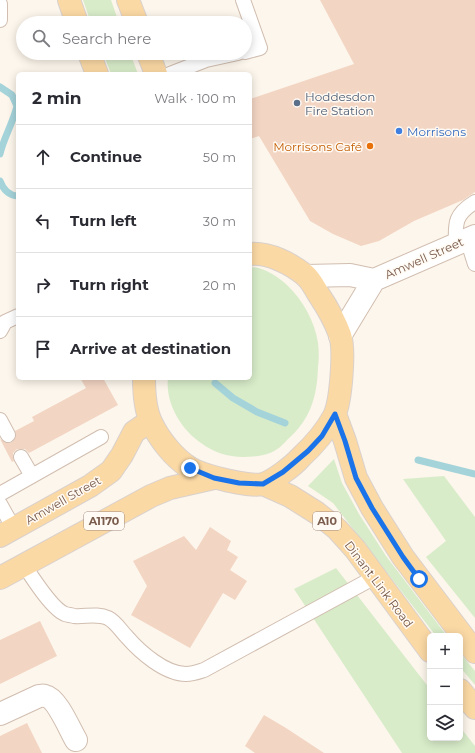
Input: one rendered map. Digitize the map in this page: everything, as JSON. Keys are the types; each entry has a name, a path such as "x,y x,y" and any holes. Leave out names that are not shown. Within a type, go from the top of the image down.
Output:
{"main road":[{"path":"69,0 75,16"},
{"path":"92,60 97,72"},
{"path":"151,60 155,72"},
{"path":"144,380 144,394 150,422 161,438 173,453 190,468 214,478 239,483 263,484 283,472 308,451 322,436 335,414 342,356 340,336 325,303 306,276 276,258 252,250"},
{"path":"335,414 356,478 372,508 403,557 475,652"},
{"name":"Amwell Street","path":"7,532 90,486 111,471 122,455 134,432 150,422"},
{"name":"A1170","path":"0,578 151,496 170,488 214,478"},
{"name":"Dinant Link Road","path":"263,484 290,496 317,513 337,529 355,549 427,647"},
{"path":"463,694 475,708"}],"street":[{"name":"Amwell Street","path":"340,336 374,280 466,240"},
{"name":"Amwell Street","path":"306,276 350,275 374,280"},
{"path":"0,714 39,696 46,696 53,700 58,707 76,740"}],"lane":[{"path":"244,0 249,16"},
{"path":"0,4 0,20"},
{"path":"252,24 260,48 252,50"},
{"path":"175,72 206,60"},
{"path":"475,202 460,214 456,222 466,240 475,264"},
{"path":"0,331 5,322 16,317"},
{"path":"0,420 8,435"},
{"path":"0,494 101,437"},
{"path":"21,457 32,476"},
{"path":"0,504 7,532"},
{"path":"24,565 55,607 64,614 108,618 152,660 175,672 184,674 204,670 376,577"}],"green space":[{"path":"83,0 111,0 117,16 89,16"},
{"path":"106,60 133,60 137,72 110,72"},
{"path":"252,267 265,270 275,275 293,291 303,304 311,319 318,343 319,361 316,389 311,408 307,416 295,432 277,449 264,455 237,457 226,455 211,449 194,437 181,423 172,406 168,380 252,380"},
{"path":"334,459 342,483 359,514 386,556 445,633 434,633 333,503 308,486"},
{"path":"444,476 475,517 475,618 426,557 446,541 403,479"},
{"path":"336,568 427,685 427,741 463,741 463,731 475,746 475,753 402,753 294,589"},
{"path":"463,657 475,671 475,685 463,671"}],"building":[{"name":"Morrisons","path":"320,0 475,0 475,192 463,200 414,221 379,241 361,246 333,234 310,221 259,136 252,138 252,98 354,64"},
{"path":"81,380 104,380 118,405 29,453 25,449 17,449 13,453 14,461 12,462 0,439 7,443 12,442 16,436 15,431 34,421 32,417 86,388"},
{"path":"210,527 231,541 227,550 238,557 230,570 247,581 235,600 223,593 190,648 131,615 147,586 133,561 184,536 196,550"},
{"path":"40,621 57,656 0,684 0,640"},
{"path":"264,715 324,753 255,753 245,746"},
{"path":"27,723 42,753 0,753 0,736"}],"waterway":[{"path":"0,87 12,95 16,104"},
{"path":"0,154 16,109"},
{"path":"0,181 7,192 16,196"},
{"path":"215,383 233,398 257,412 285,423"},
{"path":"418,460 475,474"}],"place":[{"name":"Hoddesdon Fire Station","path":"297,103"},
{"name":"Morrisons","path":"399,131"},
{"name":"Morrisons Café","path":"370,146"}],"route":[{"path":"190,468 214,478 239,483 263,484 283,472 308,451 322,436 335,414 356,478 372,508 419,579"}]}
